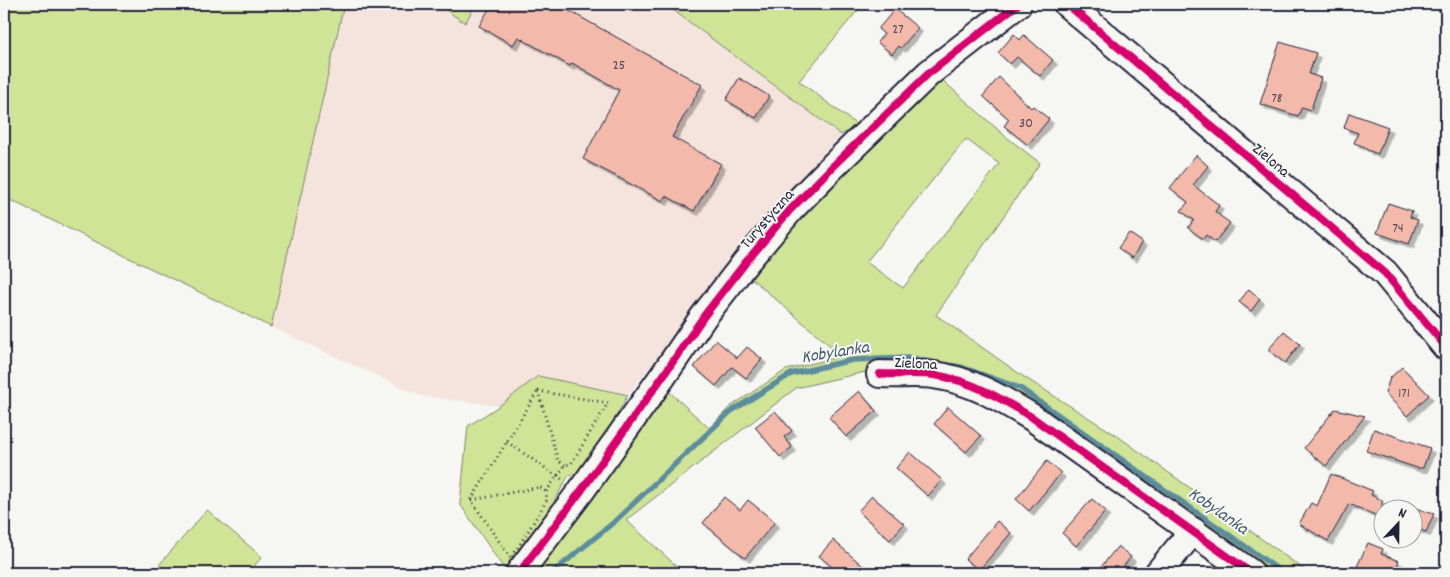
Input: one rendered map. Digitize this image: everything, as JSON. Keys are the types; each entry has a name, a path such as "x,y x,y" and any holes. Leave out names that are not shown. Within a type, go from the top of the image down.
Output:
{"street":[{"name":"Turystyczna","path":"518,573 581,491 704,316 790,210 929,74 1018,4"},
{"name":"Zielona","path":"1067,4 1385,273 1446,347"},
{"name":"Zielona","path":"880,374 934,375 965,382 999,397 1033,418 1251,573"},
{"path":"1158,573 1194,531"}],"path":[{"path":"471,500 538,391"},
{"path":"538,391 608,403 571,464 565,465 558,461 538,391"},
{"path":"507,442 557,476"},
{"path":"471,500 511,559 547,500 546,492 565,465"},
{"path":"471,500 540,487 546,492"}],"shaded area":[{"path":"344,4 437,4 465,22 476,4 665,4 841,135 765,222 628,395 538,376 499,406 421,396 271,327"}],"green space":[{"path":"4,4 344,4 271,327 4,197"},
{"path":"437,4 476,4 465,23"},
{"path":"665,4 863,4 799,81 857,125 841,135"},
{"path":"940,78 1005,136 1040,163 936,315 1024,377 1116,435 1309,573 1259,573 1003,392 888,369 865,372 796,388 626,520 684,573 530,573 665,388 709,428 730,407 786,370 842,356 744,272","holes":["966,139 999,164 903,288 866,262"]},
{"path":"538,376 628,395 584,473 569,475 554,501 558,509 507,573 460,504 468,426 499,406"},
{"path":"207,510 262,557 248,573 152,573"}],"building":[{"path":"492,4 557,4 702,85 672,137 721,164 694,211 666,196 663,201 583,159 619,90 572,63 570,66 518,37 513,45 479,26"},
{"path":"895,9 918,28 901,48 899,46 892,54 877,42 884,34 878,29"},
{"path":"1014,34 1020,40 1024,35 1053,60 1040,76 1017,57 1010,64 998,53"},
{"path":"1280,42 1316,53 1309,74 1321,78 1311,110 1302,107 1298,116 1260,104"},
{"path":"999,77 1031,108 1033,106 1049,119 1028,145 1004,126 1009,119 983,96"},
{"path":"739,78 769,96 756,118 726,100"},
{"path":"1349,113 1388,127 1378,154 1354,143 1358,133 1344,128"},
{"path":"1196,155 1208,166 1193,185 1219,205 1215,212 1230,223 1215,242 1206,235 1203,239 1188,228 1194,220 1181,211 1188,202 1170,188"},
{"path":"1388,203 1412,211 1410,217 1418,220 1409,244 1377,233"},
{"path":"1129,233 1142,242 1132,258 1118,248"},
{"path":"1249,289 1260,299 1251,311 1239,302"},
{"path":"1284,331 1300,344 1285,363 1268,350"},
{"path":"716,340 737,358 747,347 762,359 746,378 732,367 716,386 694,367"},
{"path":"1402,367 1429,395 1407,416 1385,393 1390,378"},
{"path":"859,391 876,411 846,437 829,417"},
{"path":"948,407 981,436 966,452 934,424"},
{"path":"1335,409 1365,416 1326,466 1304,448"},
{"path":"775,411 792,431 784,437 792,447 780,457 755,427"},
{"path":"1374,429 1430,448 1423,468 1417,468 1366,451"},
{"path":"910,452 942,480 928,496 896,468"},
{"path":"1047,461 1061,473 1029,511 1016,499"},
{"path":"1331,474 1373,491 1371,495 1382,500 1372,500 1372,514 1349,504 1328,541 1299,524 1311,503 1317,506"},
{"path":"872,496 904,524 890,540 858,511"},
{"path":"724,497 740,510 748,500 775,522 745,558 703,523"},
{"path":"1092,499 1106,511 1076,546 1062,533"},
{"path":"1422,510 1434,514 1426,532 1422,531"},
{"path":"997,521 1011,533 979,570 965,559"},
{"path":"833,540 871,573 839,573 819,556"},
{"path":"1368,543 1372,545 1372,550 1383,550 1381,554 1399,561 1394,573 1354,573"},
{"path":"1118,546 1131,557 1118,573 1096,573"}],"waterway":[{"name":"Kobylanka","path":"552,573 614,522 730,412 791,374 852,360 908,358 931,362"},
{"name":"Kobylanka","path":"948,365 961,367 1020,388 1283,573"}],"cycle path":[{"path":"519,573 581,491 704,316 790,210 929,73 1018,4"},
{"path":"1067,4 1385,273 1446,347"},
{"path":"880,374 934,375 961,381 998,397 1033,418 1251,573"}]}
